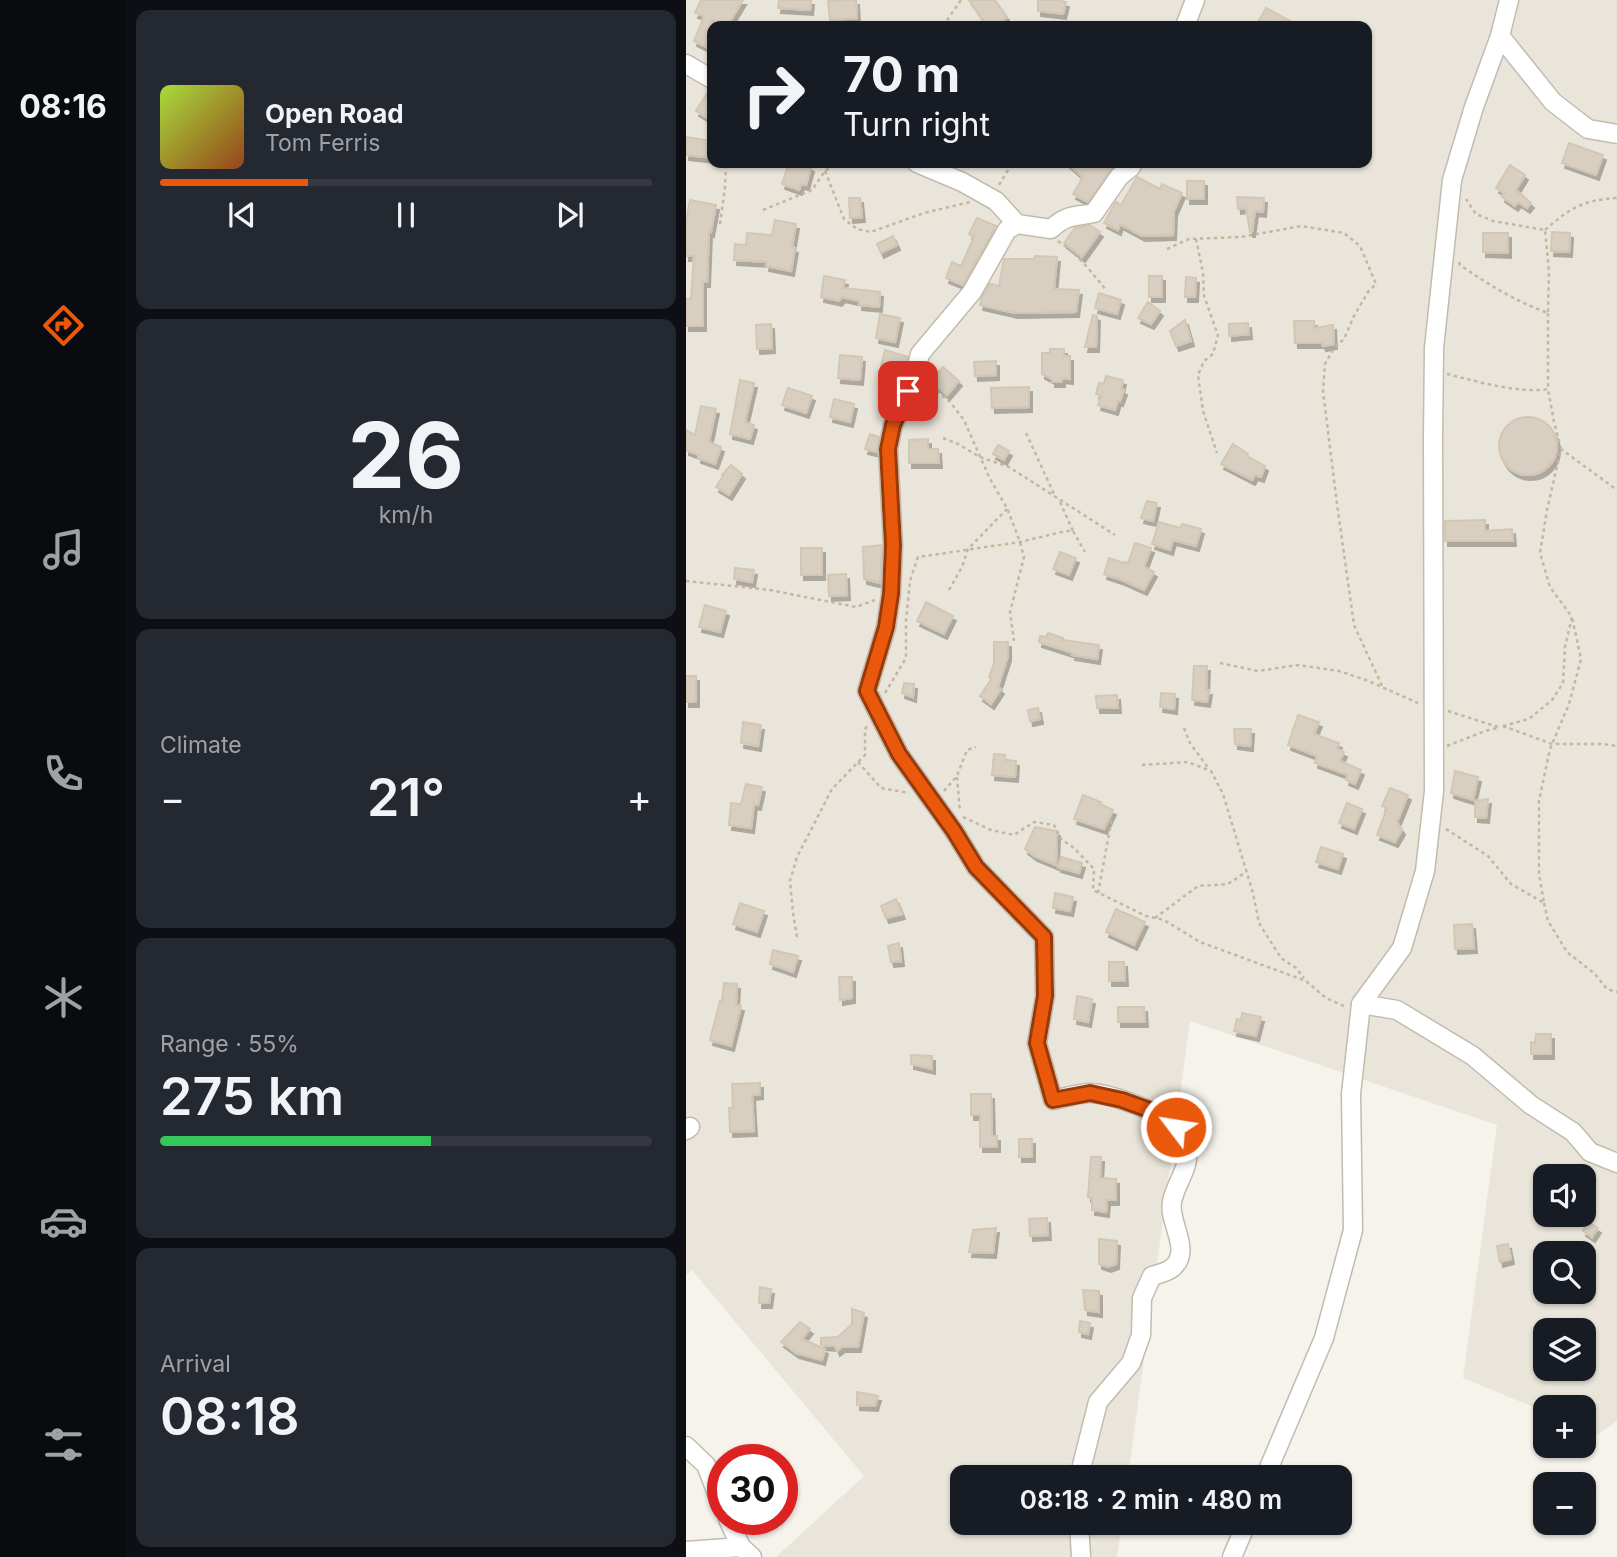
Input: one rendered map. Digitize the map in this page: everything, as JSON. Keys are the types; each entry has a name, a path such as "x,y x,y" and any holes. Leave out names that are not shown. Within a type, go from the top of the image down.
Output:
{"street":[{"path":"1187,21 1195,0"},
{"path":"1270,1465 1324,1338 1353,1230 1351,1094 1361,1004 1402,948 1425,871 1434,791 1434,359 1439,297 1452,180 1474,107 1500,36 1508,0"},
{"path":"1500,36 1553,102 1588,129 1617,134"},
{"path":"686,64 707,76"},
{"path":"929,168 993,199 1017,224 1051,229 1061,219 1094,213 1119,177 1130,168"},
{"path":"1017,224 1007,230 972,292 920,354 915,374 893,425 888,449 893,545 891,594 886,627 867,691 899,754 976,867 1044,937 1045,996 1037,1043 1053,1100 1090,1093 1122,1100 1152,1111 1176,1127 1187,1150 1186,1165 1171,1203 1181,1250 1179,1261 1171,1270 1152,1276 1142,1298 1141,1335 1131,1363 1098,1402 1082,1465"},
{"path":"1361,1004 1398,1010 1473,1056 1531,1105 1573,1132 1590,1152 1617,1163"},
{"path":"686,1446 707,1468"},
{"path":"686,1551 746,1552 737,1535"},
{"path":"1080,1535 1081,1557"},
{"path":"1232,1557 1241,1535"}],"path":[{"path":"946,21 961,0"},
{"path":"720,224 726,168"},
{"path":"763,210 813,190 830,168"},
{"path":"825,171 844,219 857,229 871,232 924,214 993,199 1008,168"},
{"path":"1452,180 1476,214 1493,221 1545,230"},
{"path":"1545,230 1567,211 1596,199 1617,198"},
{"path":"1167,249 1189,239 1241,237 1301,226 1344,233 1360,246 1376,284 1361,304 1344,339 1334,348 1325,364 1323,391 1354,625 1383,688"},
{"path":"1545,230 1549,271 1548,389 1561,449 1540,553 1550,587 1572,617 1581,659 1569,704 1549,749 1539,801 1539,874 1548,921 1567,952 1595,974 1607,989 1617,992"},
{"path":"1447,233 1460,265 1520,303 1548,313"},
{"path":"1054,239 1066,246 1087,266 1106,290"},
{"path":"1196,239 1203,273 1204,296 1218,335 1213,354 1205,361 1198,375 1203,411 1217,453"},
{"path":"1434,359 1443,373 1509,387 1537,391 1548,389"},
{"path":"915,374 950,402 964,420 990,479 1007,508 1020,542 1024,557 1010,612 1014,641"},
{"path":"1026,433 1055,497 1085,552"},
{"path":"943,438 980,457 1009,467 1115,535"},
{"path":"1561,449 1617,490"},
{"path":"949,590 962,567 968,549 1007,508"},
{"path":"797,937 790,881 797,857 832,789 864,755 865,730 875,708 906,658 910,581 918,556 1020,542 1073,531"},
{"path":"686,581 770,590 856,607 891,594"},
{"path":"1434,750 1485,731 1529,719 1552,700 1563,682 1565,647 1572,617"},
{"path":"1220,663 1258,671 1297,665 1339,671 1366,680 1413,702 1552,744 1617,746"},
{"path":"1184,728 1190,743 1211,771 1223,794 1253,893 1259,923 1281,958 1296,968 1306,981 1326,998 1347,1008 1361,1004"},
{"path":"858,762 881,788 939,796 957,776 967,750 976,747"},
{"path":"1142,765 1188,762 1211,771"},
{"path":"957,776 961,816"},
{"path":"954,810 967,820 991,830 1014,835 1034,822 1054,825 1061,839 1094,869 1093,890 1146,916 1164,920 1200,942 1306,981"},
{"path":"1098,893 1112,818"},
{"path":"1431,820 1488,856 1511,884 1544,903"},
{"path":"1155,918 1198,886 1227,884 1246,872"}],"shaded area":[{"path":"686,0 1617,0 1617,1421 1596,1435 1596,1395 1533,1395 1533,1407 1463,1378 1497,1125 1190,1021 1130,1465 950,1465 950,1535 1120,1535 1117,1557 776,1557 864,1476 692,1270 686,1275"}],"building":[{"path":"701,0 743,0 730,21 707,21 707,48 694,41 704,16 695,13"},
{"path":"779,0 811,0 810,10 778,8"},
{"path":"856,0 857,18 830,20 828,1"},
{"path":"969,0 995,0 1007,17 1003,21 984,21"},
{"path":"1038,0 1066,2 1063,14 1038,11"},
{"path":"1266,8 1290,21 1259,21"},
{"path":"707,93 707,118 696,111"},
{"path":"686,137 707,140 707,157 686,155"},
{"path":"1569,143 1603,155 1596,175 1562,163"},
{"path":"1510,165 1525,175 1516,190 1531,203 1527,208 1518,202 1515,206 1502,197 1504,193 1496,188"},
{"path":"787,168 811,168 806,185 801,184 799,190 782,184"},
{"path":"1073,168 1112,168 1088,202 1073,194 1083,177"},
{"path":"1137,177 1160,189 1162,184 1182,193 1174,211 1173,235 1142,236 1120,224 1118,230 1104,223 1116,202 1121,205"},
{"path":"1187,181 1204,181 1204,199 1187,199"},
{"path":"1237,197 1264,198 1263,212 1255,211 1252,232 1246,208 1238,209"},
{"path":"849,198 860,198 862,217 850,218"},
{"path":"690,200 716,205 711,232 709,231 707,282 703,282 703,326 686,326 686,299 691,299 694,256 686,256 686,220"},
{"path":"977,218 996,226 963,285 946,278 952,262 961,266 974,237 969,234"},
{"path":"775,220 796,224 791,271 766,266 767,262 734,260 735,244 746,245 747,233 772,235"},
{"path":"1090,225 1100,232 1082,257 1064,243 1075,228"},
{"path":"1552,232 1570,233 1569,252 1551,251"},
{"path":"1483,233 1508,233 1508,253 1483,252"},
{"path":"893,236 897,245 881,253 877,244"},
{"path":"1035,256 1057,257 1054,289 1079,290 1076,312 1015,313 980,305 990,284 999,286 1004,259 1034,259"},
{"path":"824,276 845,280 843,288 880,292 879,307 859,305 859,301 842,297 839,301 821,297"},
{"path":"1149,276 1162,276 1162,297 1149,297"},
{"path":"1186,277 1196,278 1195,297 1185,297"},
{"path":"1099,293 1121,300 1117,314 1095,308"},
{"path":"1148,302 1160,311 1151,324 1138,318"},
{"path":"880,314 900,318 895,342 876,338"},
{"path":"1093,315 1097,316 1096,347 1085,347"},
{"path":"1185,320 1191,341 1176,346 1170,331"},
{"path":"1294,321 1314,321 1314,328 1333,325 1334,344 1323,346 1322,343 1295,343"},
{"path":"1248,323 1249,334 1229,336 1229,324"},
{"path":"771,324 772,348 757,349 756,325"},
{"path":"1050,349 1064,349 1064,356 1070,356 1070,379 1062,378 1062,382 1052,382 1052,379 1042,374 1042,353 1050,353"},
{"path":"885,350 908,357 903,372 881,366"},
{"path":"840,355 862,357 860,380 838,378"},
{"path":"996,361 996,375 975,376 974,362"},
{"path":"943,367 959,381 947,395 931,381"},
{"path":"1106,376 1123,380 1121,389 1124,390 1115,410 1098,405 1101,396 1096,394 1099,383 1104,384"},
{"path":"740,380 754,383 745,422 754,425 750,439 730,434"},
{"path":"1029,387 1029,407 992,408 991,388"},
{"path":"788,388 812,396 806,413 782,405"},
{"path":"834,399 854,404 850,422 830,417"},
{"path":"701,406 716,409 709,442 721,447 715,464 686,450 686,430 695,435"},
{"path":"1522,417 1534,417 1549,425 1557,440 1557,452 1549,467 1534,475 1522,475 1507,467 1499,452 1499,440 1507,425"},
{"path":"870,434 879,437 877,452 865,449"},
{"path":"928,439 928,449 938,449 939,463 909,463 909,440"},
{"path":"1233,444 1265,466 1261,477 1255,475 1252,480 1221,464"},
{"path":"998,445 1009,451 1004,460 993,454"},
{"path":"731,465 742,474 729,495 716,487"},
{"path":"1147,501 1157,503 1153,521 1141,518"},
{"path":"1485,520 1485,531 1512,529 1513,541 1445,541 1445,521"},
{"path":"1159,522 1180,528 1182,524 1201,529 1196,546 1173,540 1170,550 1152,544"},
{"path":"1135,543 1151,548 1144,567 1154,572 1144,590 1104,574 1109,558 1128,563"},
{"path":"882,545 880,583 864,579 863,547"},
{"path":"801,548 822,548 822,575 801,575"},
{"path":"1060,552 1076,558 1069,575 1053,569"},
{"path":"735,568 754,570 752,582 734,579"},
{"path":"846,574 847,595 829,596 828,575"},
{"path":"926,602 953,616 944,634 917,621"},
{"path":"705,605 726,611 720,632 699,627"},
{"path":"1048,633 1063,640 1099,645 1097,659 1072,655 1073,653 1039,642 1040,636 1046,637"},
{"path":"994,642 1008,642 1008,656 998,687 1001,689 991,704 980,696 992,678 989,677 994,663"},
{"path":"1194,666 1207,666 1207,702 1192,700"},
{"path":"686,676 696,676 696,702 686,702"},
{"path":"904,683 914,684 913,697 902,693"},
{"path":"1161,693 1175,694 1174,709 1160,707"},
{"path":"1117,695 1118,708 1097,708 1096,696"},
{"path":"1038,708 1040,719 1030,721 1028,710"},
{"path":"1298,715 1319,722 1314,734 1339,743 1337,749 1344,752 1340,761 1361,770 1355,784 1346,780 1348,775 1315,763 1317,756 1288,745"},
{"path":"743,722 761,725 758,746 741,743"},
{"path":"1234,729 1251,729 1250,746 1235,744"},
{"path":"994,754 1005,755 1005,760 1016,761 1015,777 992,775"},
{"path":"1455,771 1478,777 1473,800 1451,793"},
{"path":"746,784 762,787 758,805 754,804 751,828 729,825 731,803 741,804"},
{"path":"1390,788 1408,795 1397,822 1402,830 1395,842 1377,835 1387,808 1382,806"},
{"path":"1083,795 1113,810 1104,829 1074,819"},
{"path":"1488,799 1486,818 1475,817 1475,801"},
{"path":"1347,803 1362,809 1354,829 1339,823"},
{"path":"1035,827 1057,831 1056,865 1025,849"},
{"path":"1321,847 1343,854 1338,869 1316,862"},
{"path":"1061,857 1082,863 1079,873 1058,867"},
{"path":"1055,893 1073,897 1070,911 1053,908"},
{"path":"896,899 902,914 886,918 881,906"},
{"path":"740,903 764,911 757,932 733,924"},
{"path":"1116,909 1145,922 1134,945 1106,932"},
{"path":"1472,924 1474,948 1455,949 1454,925"},
{"path":"899,943 901,961 891,962 888,946"},
{"path":"773,950 798,956 793,972 770,964"},
{"path":"1109,962 1124,962 1125,981 1109,981"},
{"path":"839,977 852,977 852,998 840,1000"},
{"path":"724,983 737,984 736,1005 741,1006 731,1046 710,1040 722,1001"},
{"path":"1077,996 1092,999 1088,1022 1074,1019"},
{"path":"1118,1007 1144,1007 1145,1022 1118,1022"},
{"path":"1242,1013 1261,1017 1256,1036 1234,1031 1237,1019 1241,1020"},
{"path":"1536,1034 1551,1034 1551,1054 1531,1054 1531,1042 1535,1043"},
{"path":"911,1055 932,1056 932,1069 911,1064"},
{"path":"760,1083 760,1094 752,1095 754,1131 730,1132 732,1084"},
{"path":"971,1094 991,1094 992,1136 997,1136 997,1147 980,1147 980,1115 971,1115"},
{"path":"1019,1139 1032,1139 1032,1157 1019,1157"},
{"path":"1091,1157 1101,1157 1100,1178 1116,1179 1116,1200 1107,1200 1106,1212 1092,1210 1092,1198 1088,1197"},
{"path":"1047,1218 1048,1235 1030,1236 1029,1219"},
{"path":"1585,1227 1598,1228 1592,1237 1583,1231"},
{"path":"996,1228 993,1253 969,1252 973,1230"},
{"path":"1099,1239 1117,1241 1116,1264 1108,1267 1099,1264"},
{"path":"1508,1244 1511,1259 1500,1262 1497,1246"},
{"path":"760,1287 771,1289 769,1303 759,1303"},
{"path":"1083,1290 1099,1291 1099,1312 1085,1310"},
{"path":"852,1309 864,1313 858,1347 842,1347 837,1351 835,1346 821,1345 821,1338 838,1337 852,1324"},
{"path":"1080,1321 1090,1323 1088,1334 1079,1332"},
{"path":"800,1322 810,1329 802,1339 825,1349 822,1360 796,1353 781,1342"},
{"path":"857,1392 878,1396 875,1406 857,1405"}],"route":[{"path":"908,391 893,425 888,449 893,545 891,594 886,627 867,691 899,754 976,867 1044,937 1045,996 1037,1043 1053,1100 1090,1093 1122,1100 1152,1111 1176,1127"}]}
